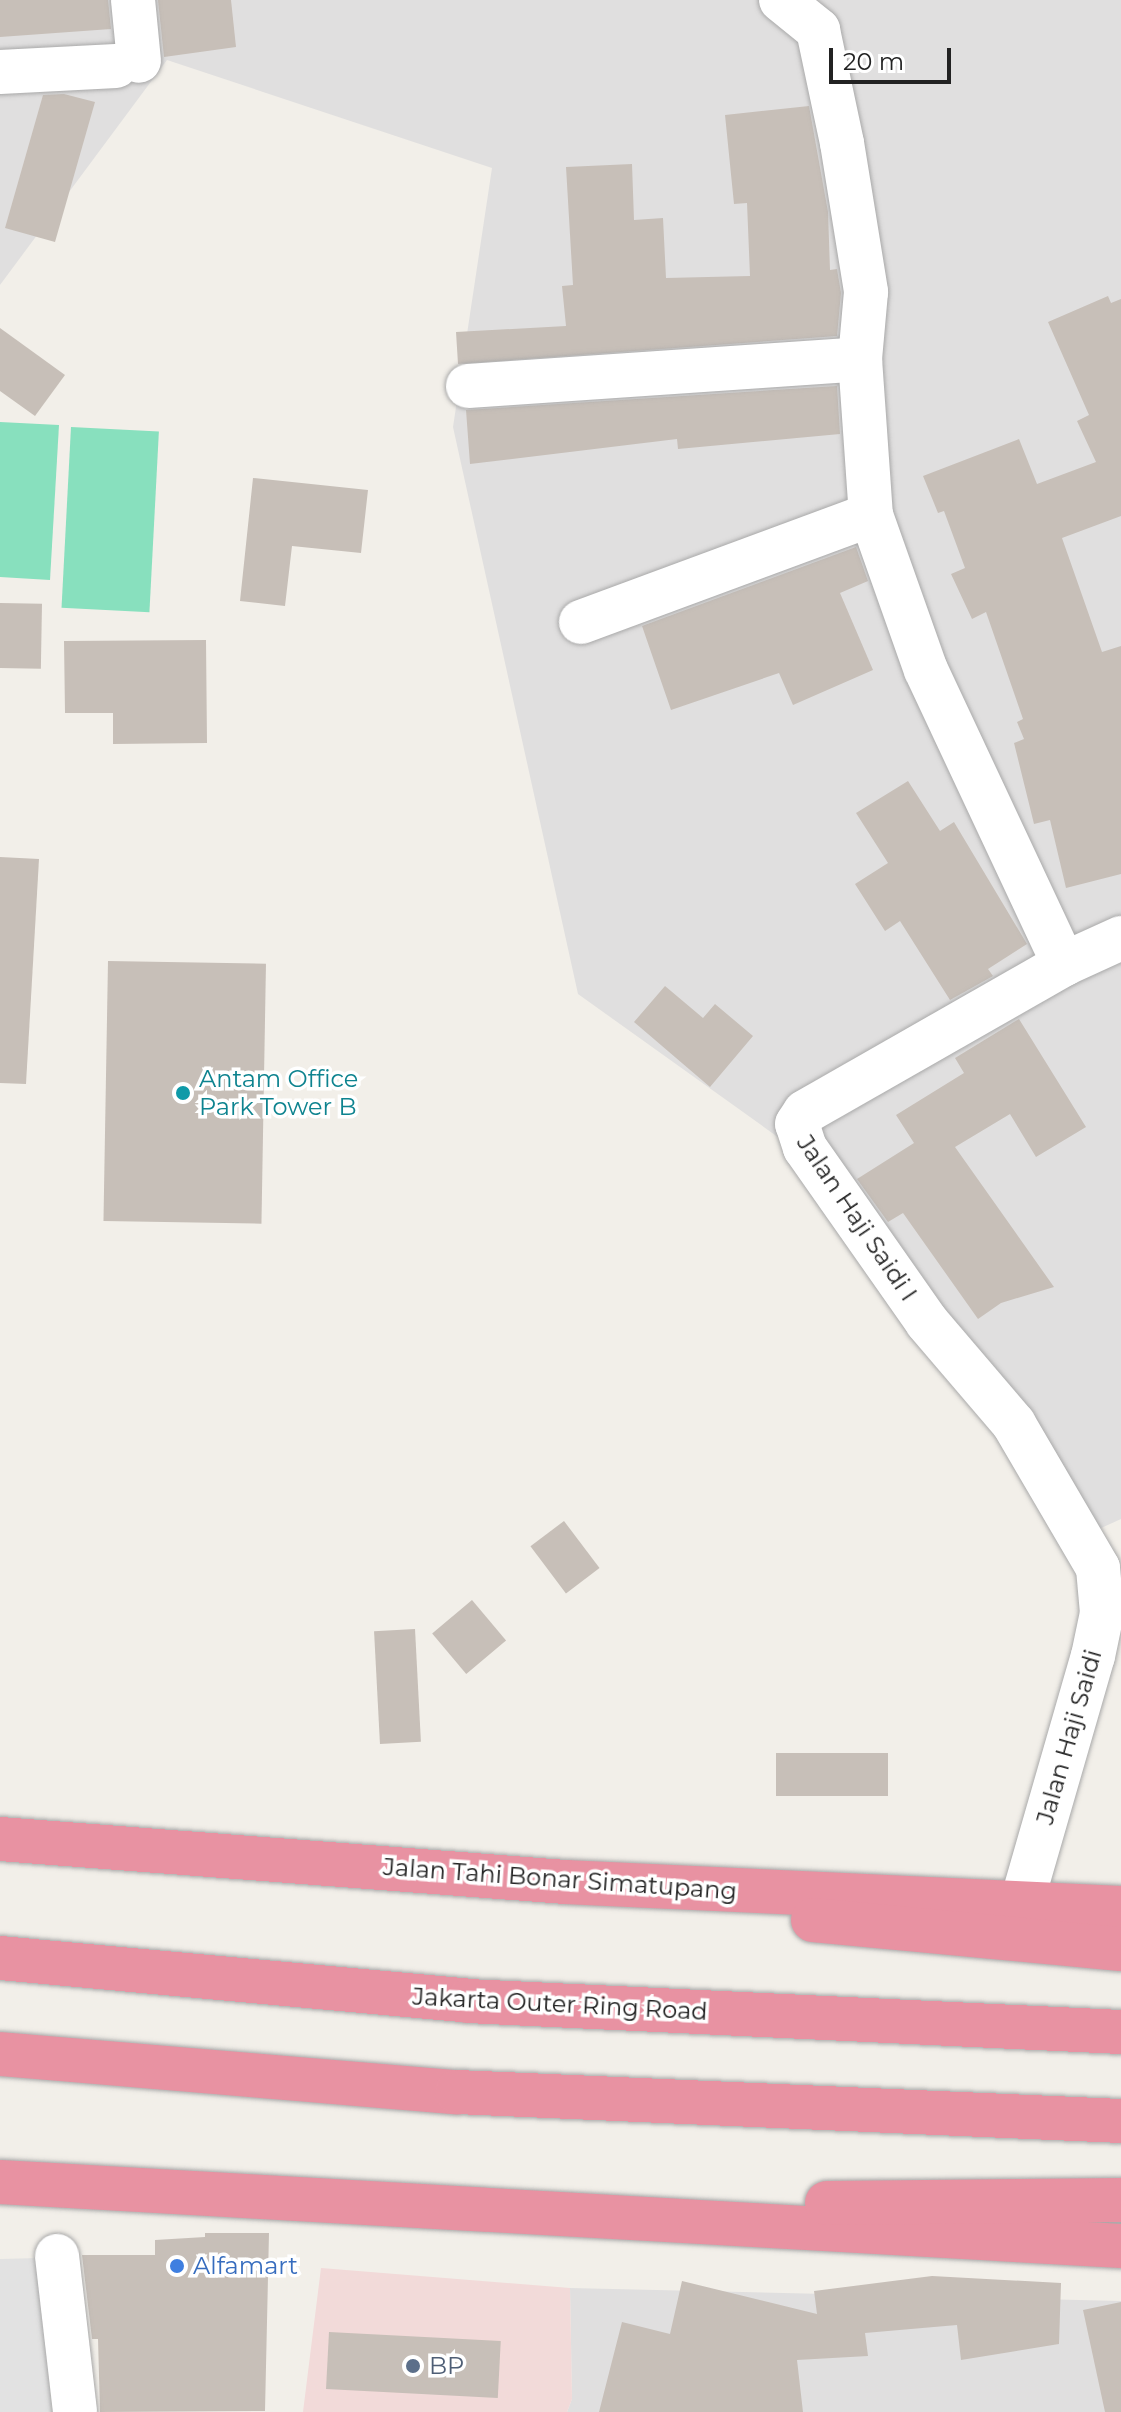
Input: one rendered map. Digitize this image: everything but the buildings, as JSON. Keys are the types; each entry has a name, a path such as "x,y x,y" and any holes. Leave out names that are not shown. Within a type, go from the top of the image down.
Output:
{"highway":[{"name":"Jalan Tahi Bonar Simatupang","path":"0,1839 565,1882 1121,1908"},
{"path":"565,1882 857,1926 1121,1949"},
{"name":"Jakarta Outer Ring Road","path":"0,1958 468,2001 1121,2032"},
{"path":"0,2054 457,2092 1121,2121"},
{"path":"0,2182 1121,2246"},
{"path":"565,2212 897,2200 1121,2200"}],"street":[{"path":"0,72 128,63 133,0"},
{"path":"781,0 818,30 866,292 860,359 871,515 926,670 1064,964 1121,938"},
{"path":"468,386 860,359"},
{"path":"581,622 871,515"},
{"name":"Jalan Haji Saidi I","path":"1064,964 805,1112 797,1124 805,1148 927,1322 1014,1424 1110,1561"},
{"name":"Jalan Haji Saidi","path":"1021,1905 1093,1656 1110,1561"},
{"path":"57,2256 75,2412"}],"shaded area":[{"path":"0,0 1121,0 1121,1519 1066,1544 838,1180 578,994 453,427 492,168 167,60 0,285"},
{"path":"38,2258 52,2412 0,2412 0,2259"},
{"path":"321,2268 570,2288 572,2399 567,2412 303,2412"},
{"path":"570,2288 1121,2301 1121,2412 567,2412 572,2399"}],"green space":[{"path":"0,422 59,425 50,580 0,577"},
{"path":"71,427 159,432 149,612 62,608"}],"place":[{"name":"Antam Office Park Tower B","path":"183,1093"},
{"name":"Alfamart","path":"177,2266"},
{"name":"BP","path":"413,2366"}]}
